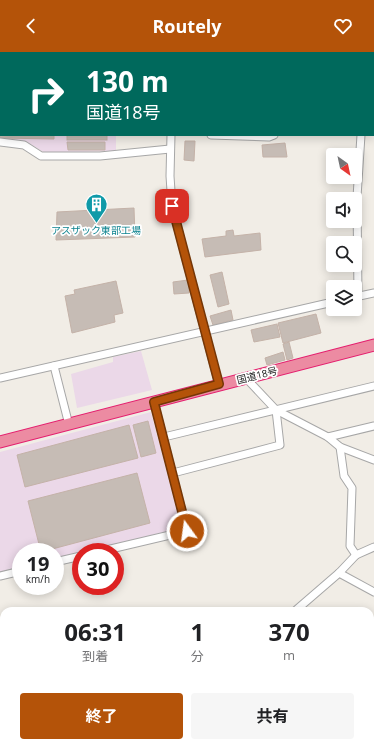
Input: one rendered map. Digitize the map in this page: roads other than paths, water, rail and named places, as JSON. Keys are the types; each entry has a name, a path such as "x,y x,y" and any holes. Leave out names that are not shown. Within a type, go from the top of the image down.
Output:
{"highway":[{"name":"国道18号","path":"0,442 374,345"}],"street":[{"path":"171,136 172,206 204,333 219,384"},
{"path":"240,136 272,136"},
{"path":"356,280 357,197 361,136"},
{"path":"0,142 24,146 41,156 100,156 170,149"},
{"path":"362,296 374,293"},
{"path":"0,378 204,333 326,304"},
{"path":"54,366 69,425"},
{"path":"246,378 276,410 328,437 340,447 374,460"},
{"path":"164,437 374,386"},
{"path":"124,546 187,531 154,402"},
{"path":"172,473 280,445 276,410"},
{"path":"328,437 374,426"},
{"path":"340,447 344,476 352,488 350,546 356,555"},
{"path":"300,607 339,573 356,555 374,547"},
{"path":"0,576 12,573"},
{"path":"339,573 374,592"}],"place":[{"name":"アスザック東部工場","path":"96,224"}]}
